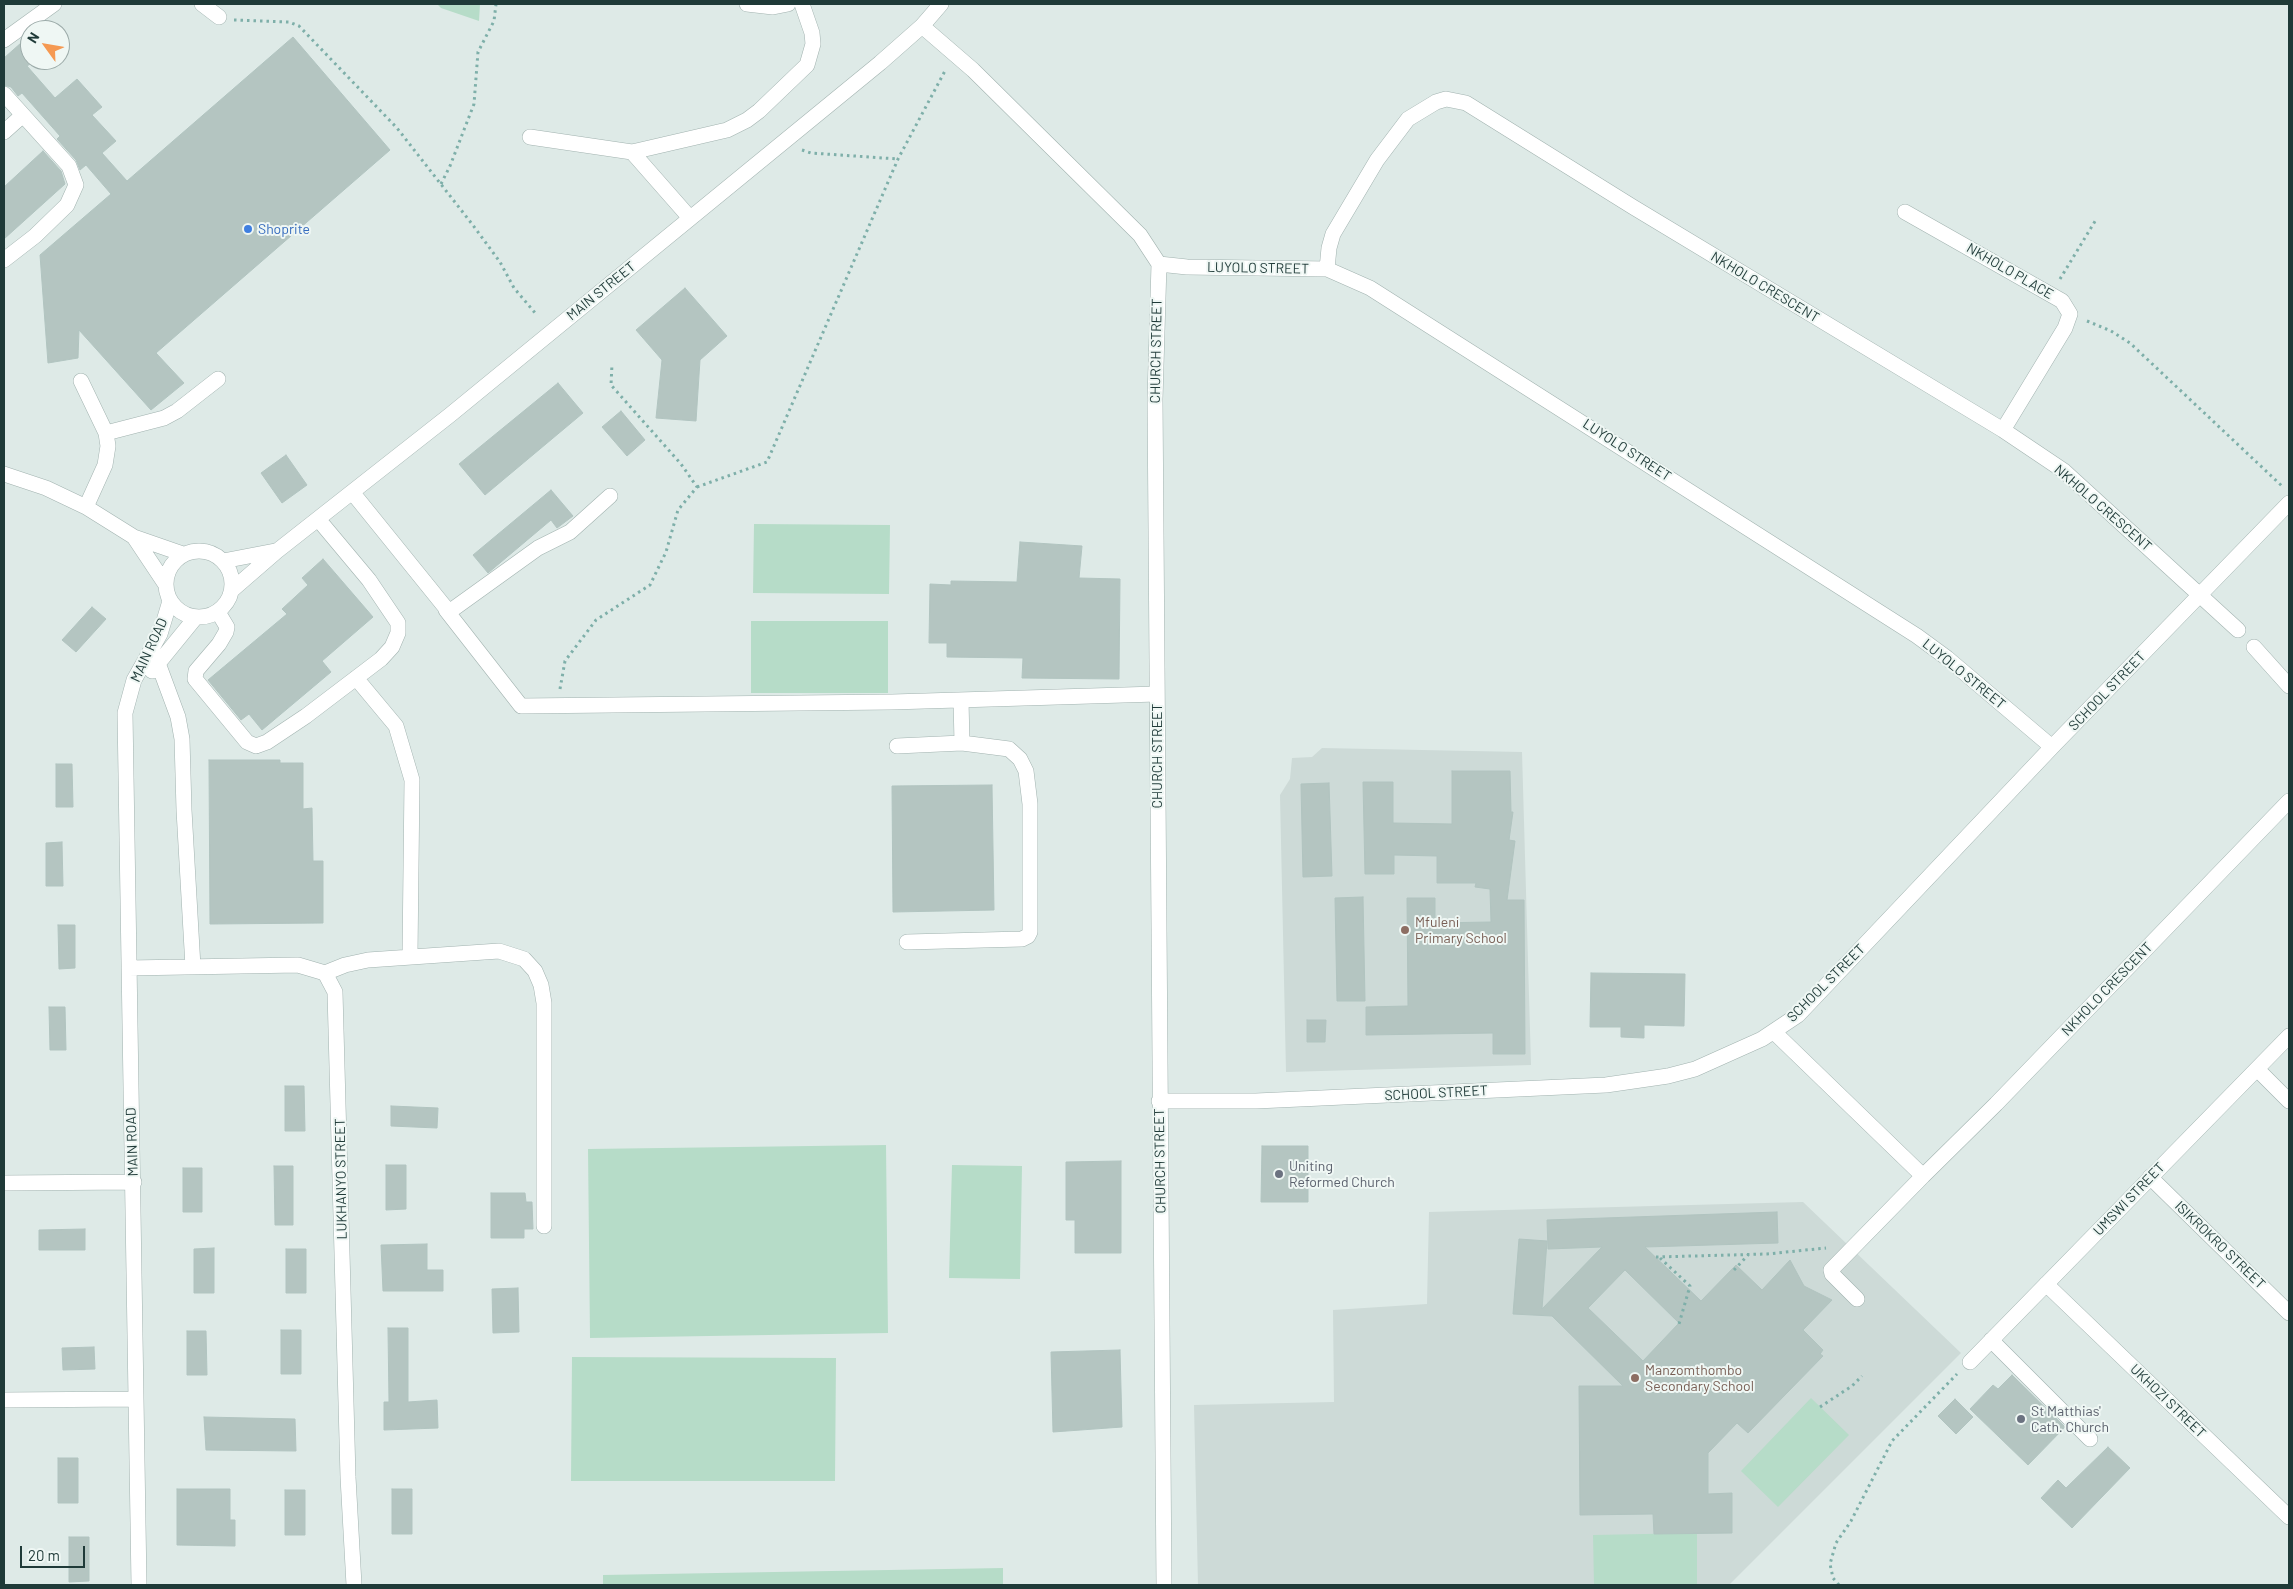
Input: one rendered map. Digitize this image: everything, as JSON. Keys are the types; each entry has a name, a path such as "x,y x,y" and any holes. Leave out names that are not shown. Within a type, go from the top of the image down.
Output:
{"street":[{"path":"4,40 54,4"},
{"path":"202,4 219,17"},
{"path":"746,4 773,7 788,4"},
{"path":"530,137 632,152 726,130 747,120 807,65 811,55 812,33 802,4"},
{"name":"MAIN STREET","path":"232,590 277,551 880,63 922,26 941,4"},
{"path":"922,26 973,70 1140,235 1158,264"},
{"path":"4,94 69,166 76,185 67,205 34,236 4,260"},
{"name":"NKHOLO CRESCENT","path":"1327,269 1328,248 1333,234 1391,140 1408,119 1436,102 1458,100 2003,430 2064,472 2238,630"},
{"path":"4,132 23,116"},
{"path":"632,152 690,218"},
{"name":"NKHOLO PLACE","path":"1905,212 2051,295 2062,302 2070,314"},
{"name":"LUYOLO STREET","path":"1158,264 1187,267 1327,269 1370,288 1917,636 1947,658 2052,747"},
{"name":"CHURCH STREET","path":"1158,264 1155,399 1156,694 1164,1585"},
{"path":"2003,430 2065,328 2070,314"},
{"path":"106,433 164,418 177,411 218,379"},
{"path":"81,381 106,433 108,446 105,466 86,507"},
{"path":"4,474 29,481 86,507 134,537 183,554 203,551 214,554 224,561 232,580 229,600 218,612 205,617 196,617 177,609 170,601 166,585 134,537"},
{"path":"352,492 521,706 961,700 1156,694"},
{"path":"446,610 452,611 538,548 570,532 610,496"},
{"name":"SCHOOL STREET","path":"1159,1101 1256,1101 1606,1085 1668,1076 1695,1069 1774,1032 1798,1015 2052,747 2289,503"},
{"path":"218,612 227,627 226,632 219,644 196,671 195,679 247,742 256,746 267,742 306,716 392,648 398,633 398,623 369,580 318,519"},
{"name":"MAIN STREET","path":"224,561 277,551"},
{"path":"166,585 168,574 173,564 183,554"},
{"name":"MAIN ROAD","path":"139,1585 134,1182 128,968 125,729 128,699 134,680 160,634 170,601"},
{"name":"MAIN ROAD","path":"128,699 196,617"},
{"path":"2254,647 2289,686"},
{"path":"158,664 178,717 182,740 193,967"},
{"path":"356,678 396,726 412,780 410,955"},
{"path":"961,700 962,743"},
{"path":"897,746 962,743 1009,749 1020,759 1026,771 1030,804 1030,932 1022,939 907,942"},
{"name":"NKHOLO CRESCENT","path":"1840,1259 2003,1097 2289,801"},
{"path":"128,968 298,965 325,973 346,964 410,955 467,955 500,951 524,959 535,971 541,985 544,1003 544,1226"},
{"name":"LUKHANYO STREET","path":"325,973 335,992 337,1006 348,1477 354,1585"},
{"path":"1774,1032 1924,1176"},
{"name":"UMSWI STREET","path":"1970,1362 2289,1036"},
{"path":"2256,1070 2289,1101"},
{"name":"ISIKROKRO STREET","path":"2150,1177 2289,1313"},
{"path":"4,1183 134,1182"},
{"path":"1840,1259 1831,1270 1832,1274 1857,1299"},
{"name":"UKHOZI STREET","path":"2046,1284 2289,1517"},
{"path":"1991,1340 2090,1439"},
{"path":"4,1400 136,1398"}],"path":[{"path":"441,184 474,104 478,52 494,21 496,4"},
{"path":"219,17 258,22 289,22 299,26 397,128 500,262 514,288 536,314"},
{"path":"557,706 565,661 596,620 650,585 666,552 678,510 696,487 767,462 898,159 947,67"},
{"path":"797,147 811,153 898,159"},
{"path":"2051,295 2097,218"},
{"path":"2070,314 2111,331 2130,343 2289,493"},
{"path":"612,364 611,385 681,464 696,487"},
{"path":"1679,1324 1690,1286 1658,1257 1749,1255 1828,1248 1840,1259"},
{"path":"1734,1270 1749,1255"},
{"path":"1839,1585 1833,1578 1830,1564 1836,1543 1851,1521 1892,1440 1970,1362"},
{"path":"1820,1407 1852,1386 1862,1376"}],"shaded area":[{"name":"Mfuleni Primary School","path":"1322,748 1522,752 1531,1065 1286,1072 1280,795 1290,779 1292,758 1312,757"},
{"name":"Manzomthombo Secondary School","path":"1803,1202 1961,1353 1729,1585 1198,1585 1194,1405 1334,1402 1333,1310 1427,1304 1429,1212"}],"green space":[{"path":"437,4 480,4 479,21 441,8"},
{"path":"754,524 890,525 889,594 753,593"},
{"path":"751,621 888,621 888,693 751,693"},
{"path":"886,1145 888,1333 590,1338 588,1149"},
{"path":"952,1165 1022,1166 1020,1279 949,1278"},
{"path":"572,1357 836,1358 835,1481 571,1481"},
{"path":"1811,1398 1849,1435 1778,1507 1741,1471"},
{"path":"1697,1533 1697,1585 1594,1585 1593,1535"},
{"path":"1003,1568 1003,1585 603,1585 603,1575"}],"building":[{"path":"293,37 390,150 156,353 184,383 151,410 79,330 78,358 48,363 40,255 111,194 86,165 80,170 76,160 57,139 60,136 22,93 18,96 11,87 4,85 4,58 20,44 20,70 30,70 55,98 77,79 102,107 92,115 116,141 102,153 127,181"},
{"path":"43,151 61,171 65,184 4,239 4,187"},
{"path":"685,288 727,336 700,360 696,421 656,418 662,360 636,330"},
{"path":"558,383 583,413 485,495 459,464"},
{"path":"621,411 645,440 627,456 602,427"},
{"path":"286,455 307,485 282,503 261,473"},
{"path":"551,490 573,516 557,528 551,520 488,573 473,555"},
{"path":"1020,542 1082,546 1079,578 1120,579 1119,679 1022,678 1023,658 947,657 947,643 929,643 930,584 951,585 951,581 1017,582"},
{"path":"323,559 373,617 322,661 331,672 262,730 249,714 241,720 208,680 287,614 282,609 308,585 302,578"},
{"path":"92,607 106,619 76,652 62,640"},
{"path":"209,760 280,760 280,763 303,763 303,809 312,808 313,861 323,861 323,923 210,924"},
{"path":"56,764 72,764 73,807 56,807"},
{"path":"1452,771 1510,771 1511,812 1513,812 1509,840 1515,841 1507,900 1524,900 1525,1054 1493,1054 1493,1033 1366,1035 1366,1007 1408,1006 1407,898 1435,898 1435,923 1491,922 1490,889 1475,887 1476,883 1437,883 1437,856 1394,855 1394,874 1365,874 1363,782 1393,782 1393,823 1452,824"},
{"path":"1329,783 1332,876 1303,877 1301,784"},
{"path":"992,785 994,910 893,912 892,786"},
{"path":"62,842 63,886 46,886 46,843"},
{"path":"1363,897 1365,1001 1337,1001 1335,898"},
{"path":"58,925 75,925 75,968 59,969"},
{"path":"1591,973 1685,974 1684,1026 1644,1025 1644,1038 1621,1037 1621,1027 1590,1027"},
{"path":"49,1007 65,1007 66,1050 50,1050"},
{"path":"1307,1020 1326,1020 1325,1042 1307,1042"},
{"path":"285,1086 304,1086 305,1131 285,1131"},
{"path":"391,1106 438,1108 437,1128 391,1126"},
{"path":"1262,1146 1308,1146 1308,1202 1261,1202"},
{"path":"1121,1161 1121,1253 1075,1253 1075,1220 1066,1220 1066,1162"},
{"path":"386,1165 406,1165 406,1209 386,1210"},
{"path":"274,1166 293,1166 293,1225 275,1225"},
{"path":"183,1168 202,1168 202,1212 183,1212"},
{"path":"491,1193 525,1193 526,1202 532,1202 533,1229 524,1229 524,1238 491,1238"},
{"path":"1777,1212 1778,1243 1645,1247 1701,1301 1736,1265 1762,1290 1790,1260 1804,1286 1832,1300 1803,1330 1823,1350 1820,1354 1823,1356 1748,1433 1737,1423 1708,1453 1708,1494 1732,1493 1732,1533 1654,1534 1653,1514 1580,1515 1579,1386 1623,1386 1552,1316 1513,1314 1519,1239 1547,1241 1542,1309 1602,1247 1548,1249 1547,1220","holes":["1625,1270 1679,1323 1643,1361 1588,1308"]},
{"path":"85,1229 85,1250 39,1250 39,1230"},
{"path":"427,1244 427,1270 443,1270 443,1291 383,1291 381,1245"},
{"path":"214,1248 214,1293 194,1293 194,1249"},
{"path":"286,1249 306,1249 306,1293 286,1293"},
{"path":"518,1288 519,1332 493,1333 492,1289"},
{"path":"388,1328 408,1328 408,1402 437,1400 438,1428 384,1430 384,1402 389,1402"},
{"path":"281,1330 301,1330 301,1374 281,1374"},
{"path":"187,1331 206,1331 207,1375 187,1375"},
{"path":"94,1347 95,1369 63,1370 62,1348"},
{"path":"1120,1350 1122,1427 1053,1432 1051,1352"},
{"name":"St Matthias' Cath. Church","path":"2012,1375 2065,1427 2028,1465 1970,1409 1993,1385 1998,1389"},
{"path":"1955,1399 1973,1417 1956,1434 1938,1416"},
{"path":"204,1417 295,1419 296,1451 206,1450"},
{"path":"2108,1447 2130,1468 2072,1528 2041,1498 2058,1480 2066,1488"},
{"path":"58,1458 78,1458 78,1503 58,1503"},
{"path":"177,1489 230,1489 230,1520 235,1520 235,1546 177,1545"},
{"path":"392,1489 412,1489 412,1534 392,1534"},
{"path":"285,1490 305,1490 305,1535 285,1535"},
{"path":"69,1537 89,1537 89,1581 69,1582"}],"place":[{"name":"Shoprite","path":"248,229"},
{"name":"Mfuleni Primary School","path":"1405,930"},
{"name":"Uniting Reformed Church","path":"1279,1174"},
{"name":"Manzomthombo Secondary School","path":"1635,1378"},
{"name":"St Matthias' Cath. Church","path":"2021,1419"}]}
